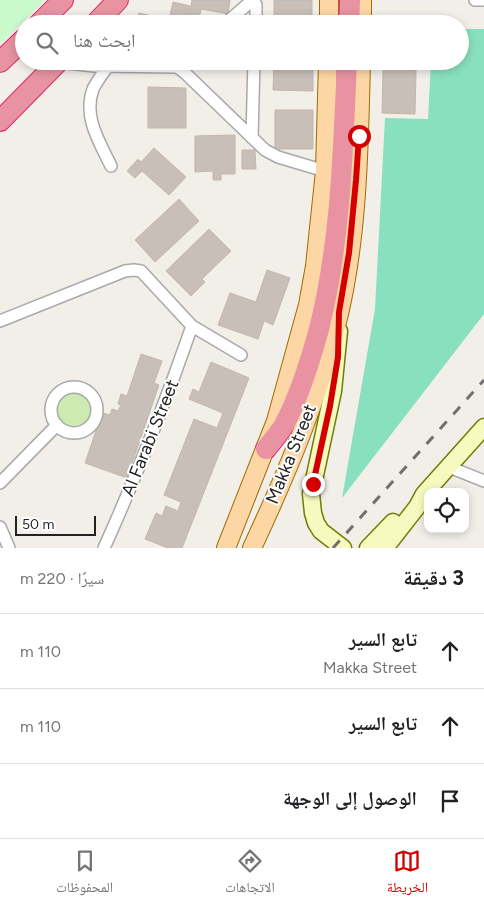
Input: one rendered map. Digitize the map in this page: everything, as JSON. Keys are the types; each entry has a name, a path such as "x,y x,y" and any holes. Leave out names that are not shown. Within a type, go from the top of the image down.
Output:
{"highway":[{"path":"48,15 63,0"},
{"path":"103,15 118,0"},
{"path":"349,15 350,0"},
{"path":"0,62 15,48"},
{"path":"0,121 50,70"},
{"path":"266,449 283,427 294,406 310,361 327,297 339,213 347,70"}],"main road":[{"path":"329,0 329,15"},
{"path":"362,0 362,15"},
{"name":"Makka Street","path":"226,548 276,421 308,305 315,266 325,171 328,70"},
{"name":"Makka Street","path":"252,548 312,408 339,312 349,253 356,180 361,70"}],"street":[{"path":"475,0 484,0"},
{"path":"235,15 249,2 254,1 256,15"},
{"path":"106,70 94,89 88,110 111,166"},
{"path":"183,70 265,150 278,157 325,171"},
{"path":"252,138 254,70"},
{"path":"0,321 125,271 134,270 141,271 192,326 241,355"},
{"path":"339,312 338,357 333,391 311,494 316,523 321,531 344,548"},
{"name":"Al Farabi Street","path":"104,548 127,498 192,326"},
{"path":"66,388 81,388 93,396 98,411 96,418 86,430 71,433 57,426 53,419 52,404 60,392 66,388"},
{"path":"0,484 57,426"},
{"path":"430,488 484,427"},
{"path":"449,467 484,481"},
{"path":"368,548 410,503 424,494"},
{"path":"385,548 417,507 424,494"},
{"path":"0,527 9,548"}],"green space":[{"path":"0,0 45,0 30,15 15,15 15,29 0,44"},
{"path":"469,29 484,29 484,314 342,498 375,309 385,118 428,119 431,70 469,70"},
{"path":"78,390 85,393 91,399 94,410 93,418 85,427 78,430 70,430 63,427 55,418 54,406 57,399 66,391"}],"building":[{"path":"192,0 230,0 228,14 201,9 200,15 189,15"},
{"path":"274,0 312,0 312,15 274,15"},
{"path":"173,2 190,6 188,15 170,15"},
{"path":"274,70 313,70 313,91 273,90"},
{"path":"383,70 416,70 415,114 382,113"},
{"path":"148,87 186,88 186,128 148,128"},
{"path":"275,110 313,110 313,149 275,149"},
{"path":"235,135 235,174 221,174 221,180 213,180 213,171 195,172 195,136"},
{"path":"154,148 186,177 169,195 142,171 135,178 127,171 138,159 141,162"},
{"path":"242,150 255,150 256,169 242,169"},
{"path":"179,199 199,221 155,262 135,240"},
{"path":"209,229 231,251 202,279 205,282 191,296 166,271"},
{"path":"267,270 290,278 273,325 264,321 258,339 218,325 230,293 256,302"},
{"path":"141,354 162,361 154,383 159,385 127,478 85,463 102,413 110,415 112,409 118,411 121,405 118,404 121,394 127,396"},
{"path":"211,362 249,378 182,548 168,548 145,539 156,513 162,516 166,506 178,511 181,502 164,495 194,419 217,428 223,413 189,399 193,389 199,392"}],"railway":[{"path":"333,548 484,380"}],"route":[{"path":"313,484 324,437 338,357 339,312 349,253 359,136"}]}
